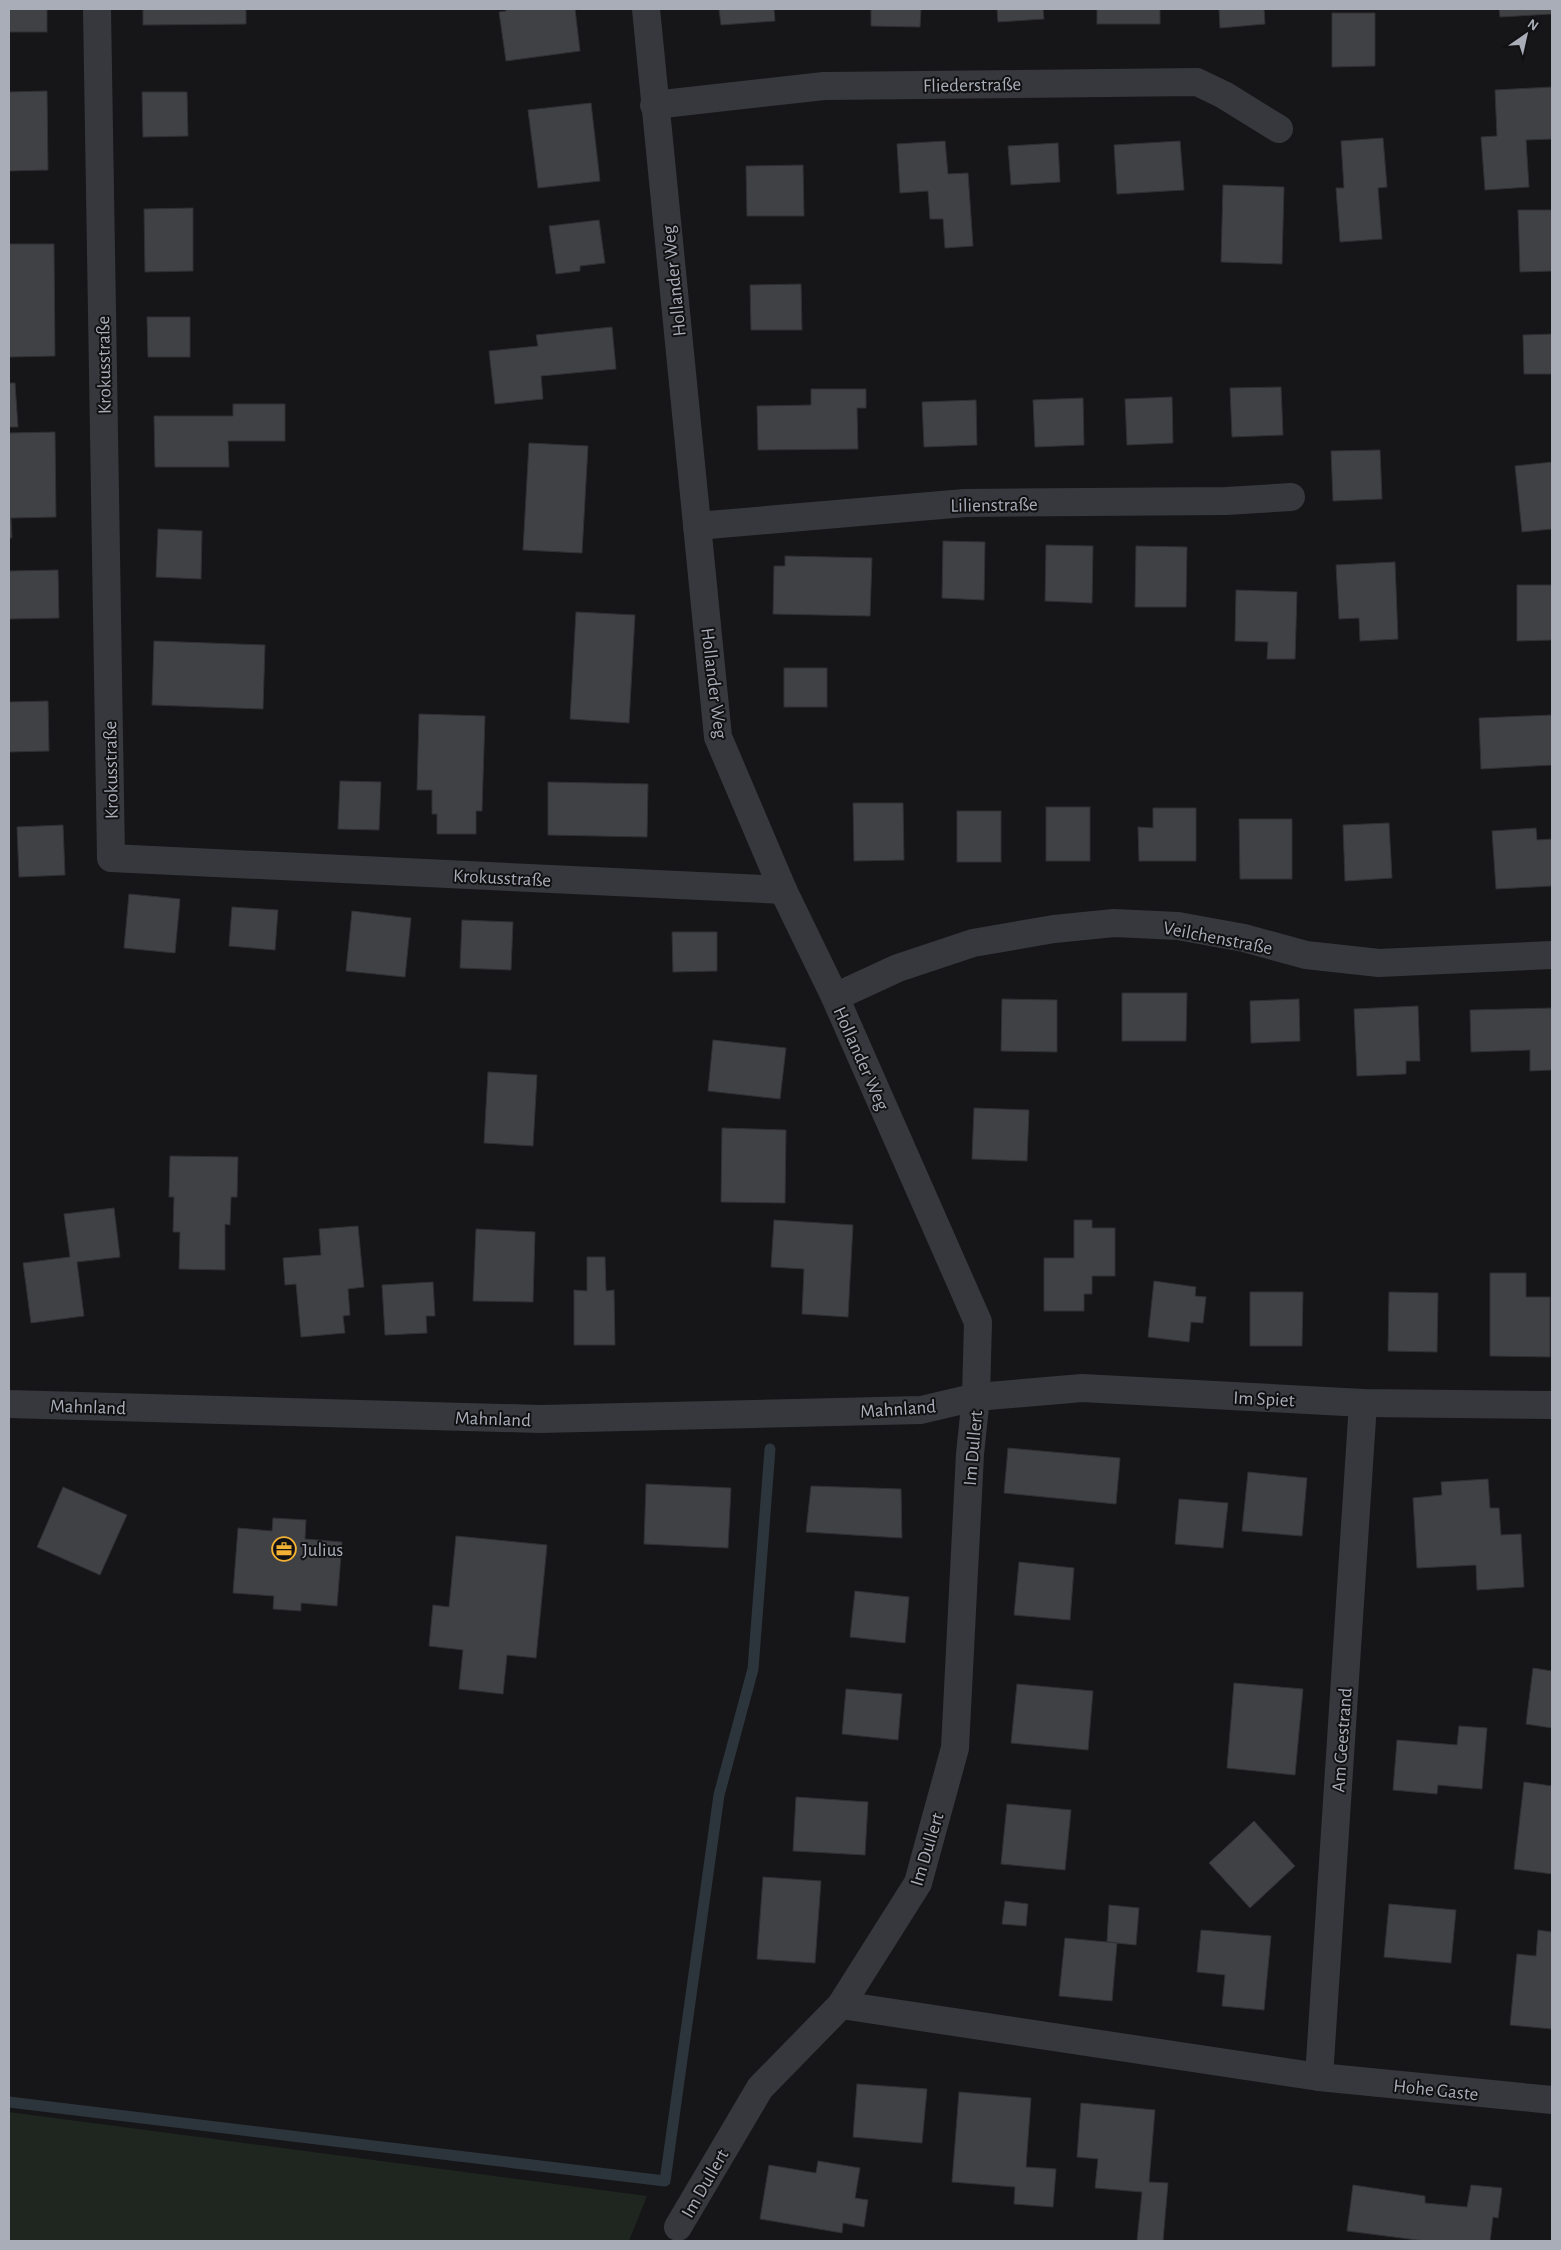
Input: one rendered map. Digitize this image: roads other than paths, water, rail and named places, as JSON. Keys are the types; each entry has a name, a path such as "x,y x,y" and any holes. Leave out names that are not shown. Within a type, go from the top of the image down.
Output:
{"street":[{"name":"Krokusstraße","path":"97,9 111,858 783,890"},
{"name":"Hollander Weg","path":"646,9 718,737 783,890 835,997 978,1322 976,1397"},
{"name":"Fliederstraße","path":"654,105 824,86 1197,82 1224,95 1279,129"},
{"name":"Lilienstraße","path":"697,526 965,503 1226,501 1291,498"},
{"name":"Veilchenstraße","path":"835,997 898,968 973,943 1054,929 1114,923 1178,926 1244,938 1306,956 1379,963 1552,956"},
{"name":"Im Spiet","path":"976,1397 1082,1388 1363,1402 1552,1404"},
{"name":"Mahnland","path":"9,1404 540,1419 921,1410 976,1397"},
{"name":"Im Dullert","path":"678,2227 760,2088 841,2005 918,1883 955,1748 970,1454 976,1397"},
{"name":"Am Geestrand","path":"1319,2077 1363,1402"},
{"name":"Hohe Gaste","path":"841,2005 1319,2077 1552,2100"}],"waterway":[{"path":"9,2102 665,2181 719,1795 753,1669 770,1449"}],"place":[{"name":"Julius","path":"284,1549"}]}
